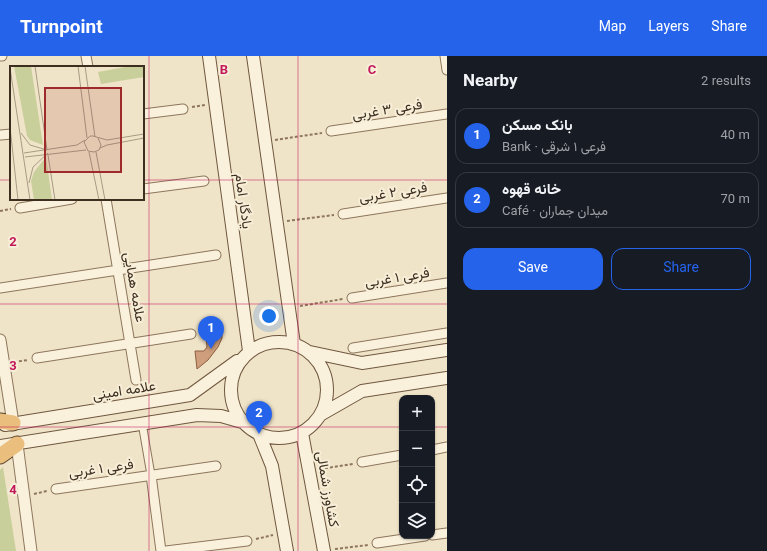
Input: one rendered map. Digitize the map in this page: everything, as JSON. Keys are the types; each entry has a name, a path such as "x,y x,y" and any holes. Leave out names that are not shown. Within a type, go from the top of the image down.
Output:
{"highway":[{"path":"0,456 17,444"}],"main road":[{"name":"یادگار امام","path":"209,56 245,354"},
{"name":"یادگار امام","path":"253,56 294,344"},
{"path":"310,352 320,364 326,378 328,394 315,422 302,433 289,437 274,438 259,434 250,429 242,422 233,408 230,392 231,376 238,362 245,354 264,343 280,341 294,344 310,352 362,363 447,350"},
{"name":"علامه امینی","path":"4,423 190,395 245,354"},
{"path":"320,414 362,391 447,378"},
{"path":"0,446 197,415 221,416 242,422"},
{"name":"کشاورز شمالی","path":"302,433 324,551"},
{"path":"259,434 272,466 287,551"}],"street":[{"path":"86,56 88,66"},
{"path":"445,56 447,70"},
{"path":"144,114 183,109"},
{"name":"فرعی ۳ غربی","path":"331,131 447,114"},
{"path":"1,136 10,134"},
{"path":"144,189 204,181"},
{"name":"فرعی ۲ غربی","path":"343,214 447,198"},
{"path":"20,208 66,200"},
{"name":"علامه همایی","path":"106,200 136,380"},
{"path":"0,288 216,255"},
{"name":"فرعی ۱ غربی","path":"352,298 447,283"},
{"path":"354,348 447,333"},
{"path":"37,358 191,334"},
{"path":"0,340 3,364 4,423"},
{"path":"142,423 151,475 161,551"},
{"path":"17,444 31,551"},
{"path":"435,449 447,447"},
{"path":"362,462 399,456"},
{"name":"فرعی ۱ غربی","path":"56,489 216,466"},
{"path":"435,535 447,533"},
{"path":"377,543 404,539"},
{"path":"166,551 247,540"}],"path":[{"path":"183,109 216,104"},
{"path":"265,141 331,131"},
{"path":"277,222 343,214"},
{"path":"289,307 352,298"},
{"path":"3,364 37,358"},
{"path":"309,471 362,462"},
{"path":"24,496 56,489"},
{"path":"247,540 284,533"},
{"path":"324,551 377,543"}],"green space":[{"path":"3,467 16,551 0,551 0,470"}],"building":[{"path":"222,332 222,338 218,347 208,360 197,369 195,351 204,351 207,347 206,336"}],"place":[{"name":"بانک مسکن","path":"211,349"},
{"name":"خانه قهوه","path":"259,434"}]}
